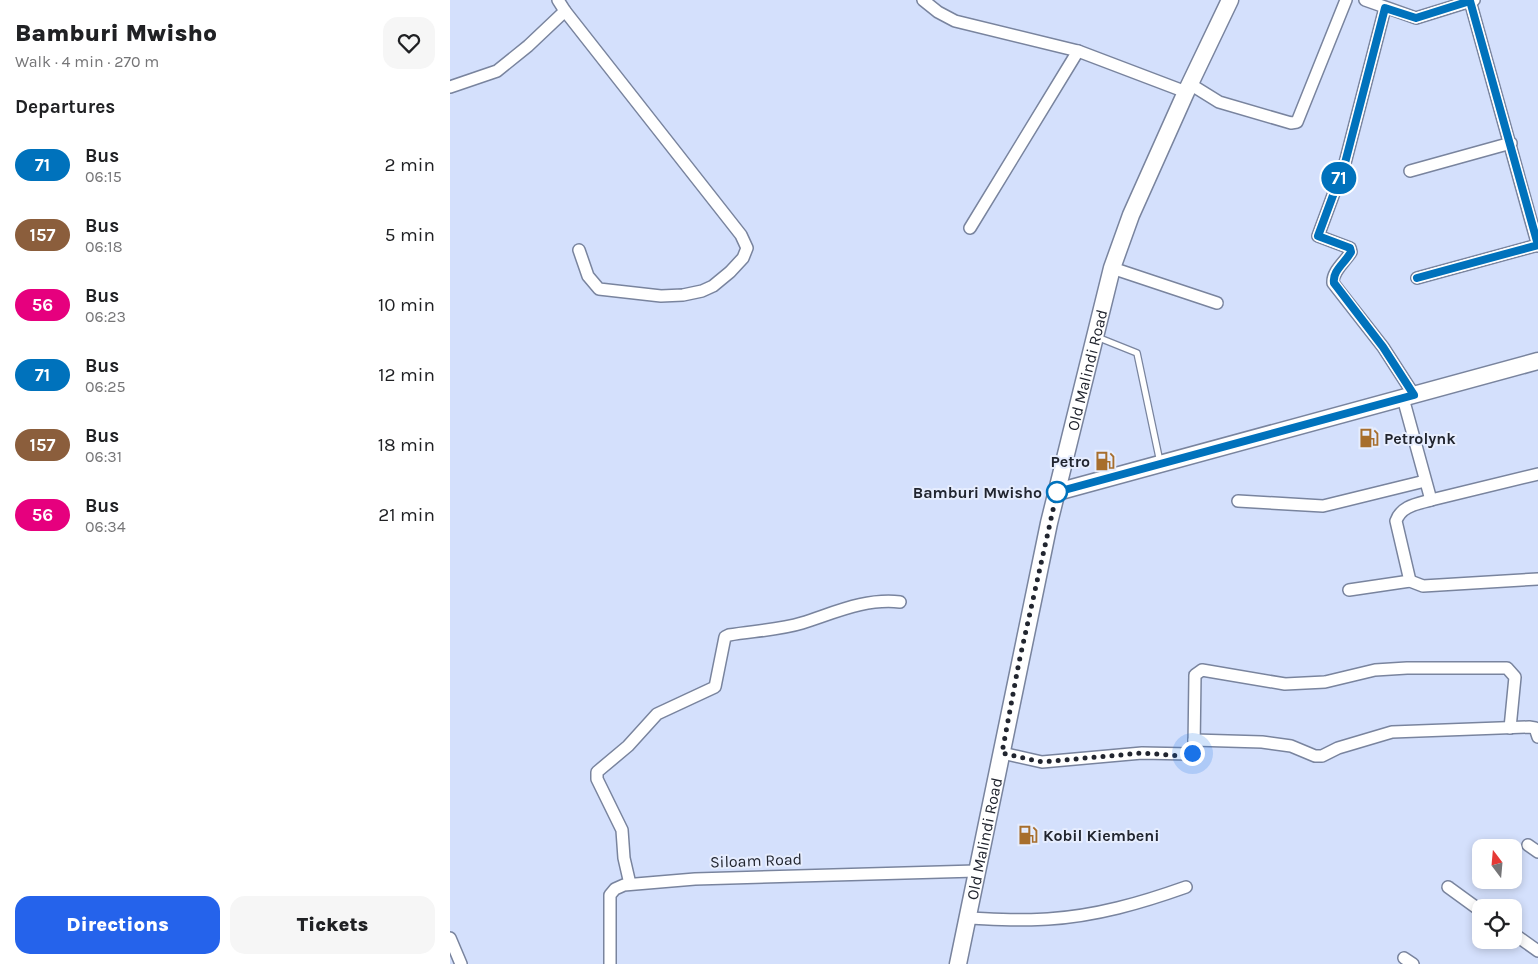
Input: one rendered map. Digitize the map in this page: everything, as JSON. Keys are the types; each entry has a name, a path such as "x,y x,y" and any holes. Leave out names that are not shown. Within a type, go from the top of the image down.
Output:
{"main road":[{"name":"Old Malindi Road","path":"958,964 1019,662 1057,492 1112,268 1122,234 1230,0"},
{"path":"1057,492 1538,360"}],"street":[{"path":"558,0 717,203 741,235 747,248 743,258 713,286 694,293 661,296 599,289 588,276 579,250"},
{"path":"924,0 955,21 1078,51 1188,88 1220,102 1291,123 1297,122 1346,0"},
{"path":"1365,0 1416,18 1472,0 1538,245 1417,278"},
{"path":"1385,8 1345,163 1318,236 1350,248 1351,252 1348,258 1334,274 1334,283 1383,347 1408,396 1431,500"},
{"path":"450,86 487,76 503,67 565,11"},
{"path":"970,228 1078,51"},
{"path":"1410,172 1511,143"},
{"path":"1112,268 1217,303"},
{"path":"1410,581 1396,522 1400,512 1408,507 1431,500 1538,474"},
{"path":"1238,500 1323,506 1426,480"},
{"path":"1349,590 1410,581 1423,586 1538,579"},
{"path":"630,884 624,858 622,830 597,779 597,772 628,746 657,714 715,687 725,638 729,634 801,623 860,604 889,601 900,602"},
{"path":"1002,753 1042,762 1142,753 1183,756 1193,752 1195,675 1202,670 1285,684 1326,682 1375,670 1407,668 1507,668 1515,677 1510,728"},
{"path":"1194,740 1282,744 1315,756 1322,756 1338,748 1392,732 1535,728 1538,737"},
{"path":"1528,845 1538,852"},
{"name":"Siloam Road","path":"610,964 610,895 615,889 630,884 695,879 976,870"},
{"path":"968,918 1034,920 1069,917 1127,907 1186,887"},
{"path":"1448,887 1472,904"},
{"path":"450,938 461,964"},
{"path":"1522,940 1538,951"}],"lane":[{"path":"1095,336 1137,353 1160,464"}],"bus line":[{"name":"71","path":"1057,492 1414,395 1401,372 1383,347 1336,288 1333,279 1334,274 1348,258 1351,252 1350,248 1320,239 1318,236 1345,163 1385,8 1416,18 1470,1 1538,245 1417,278"}],"place":[{"name":"Petrolynk","path":"1369,438"},
{"name":"Petro","path":"1105,461"},
{"name":"Bamburi Mwisho","path":"1057,492"},
{"name":"Kobil Kiembeni","path":"1028,835"}],"route":[{"path":"1057,492 1019,662 1002,753 1032,761 1056,762 1142,753 1183,756 1192,753"}]}
